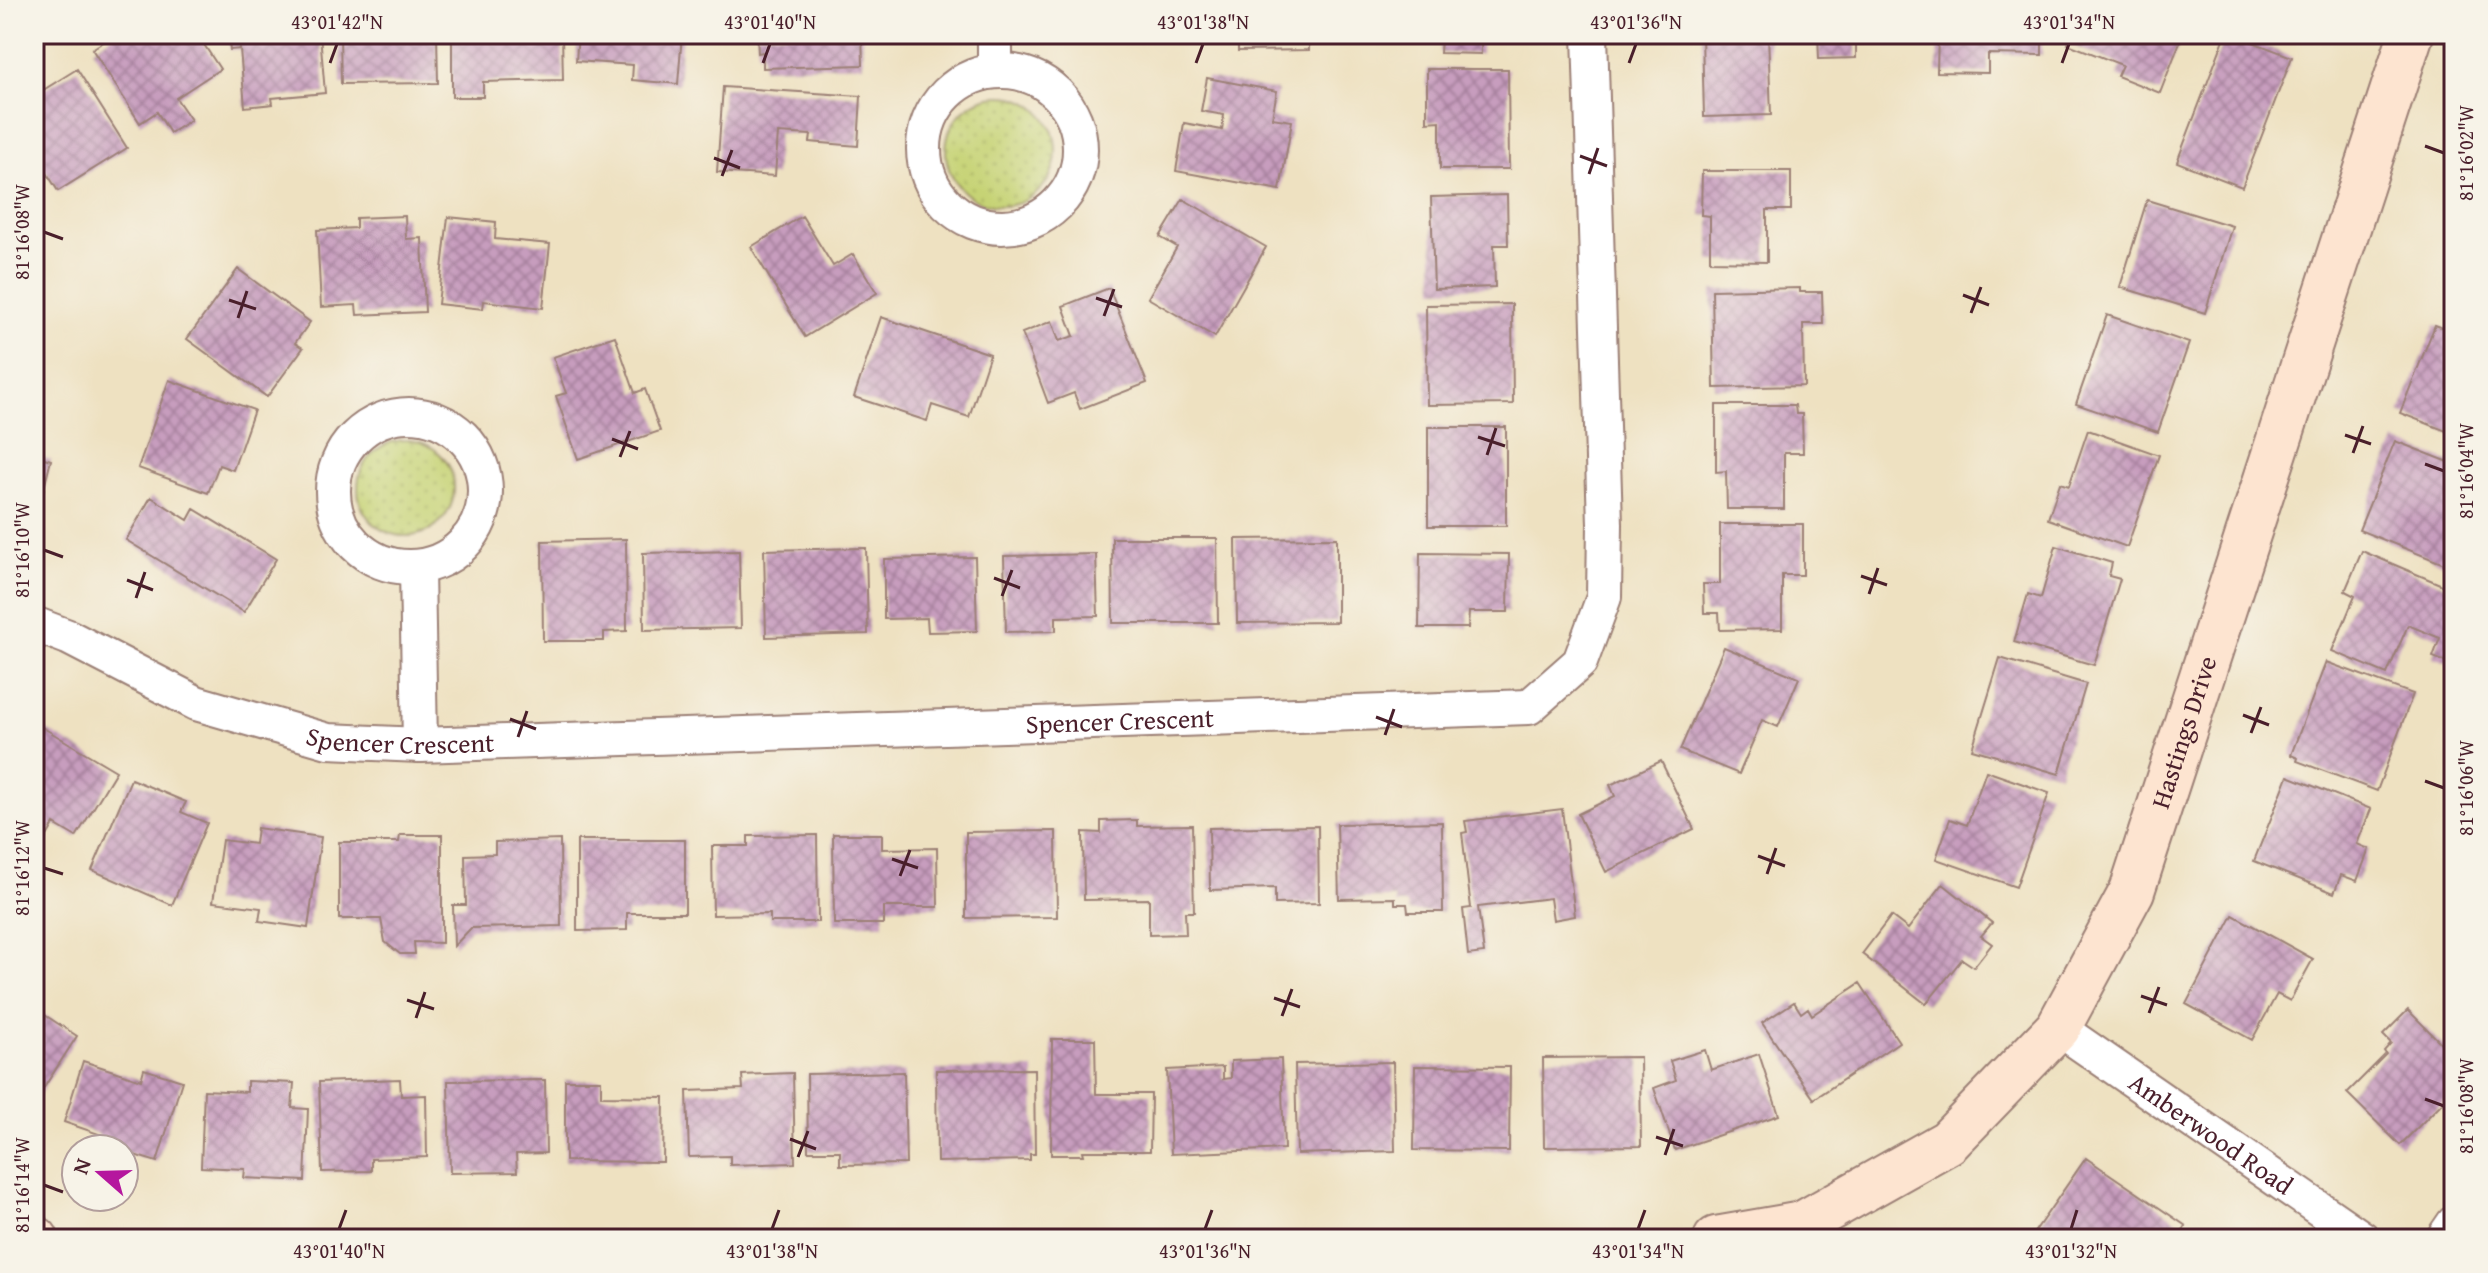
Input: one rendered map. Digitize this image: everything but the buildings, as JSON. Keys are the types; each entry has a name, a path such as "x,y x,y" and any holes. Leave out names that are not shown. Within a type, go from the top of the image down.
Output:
{"street":[{"path":"995,34 995,71"},
{"name":"Spencer Crescent","path":"34,624 68,637 196,703 328,741 420,745 1529,707 1580,662 1604,597 1605,524 1590,34"},
{"name":"Hastings Drive","path":"1716,1239 1802,1224 1948,1142 2058,1028 2132,891 2411,34"},
{"path":"995,71 1019,72 1042,82 1061,98 1074,119 1080,143 1077,168 1068,191 1052,209 1030,222 1004,227 978,224 954,211 936,192 925,167 924,140 931,115 947,93 969,78 995,71"},
{"path":"401,416 428,417 452,428 471,447 482,470 484,497 478,523 463,545 442,560 417,568 393,566 370,558 352,542 339,522 333,499 334,475 343,453 358,435 378,421 401,416"},
{"path":"417,568 420,745"},
{"name":"Amberwood Road","path":"2058,1028 2363,1239"},
{"path":"2443,1239 2454,1223"}],"green space":[{"path":"1001,96 1022,100 1040,112 1052,130 1056,151 1052,172 1040,190 1022,202 1001,206 980,202 962,190 950,172 946,151 950,130 962,112 980,100"},
{"path":"406,440 424,444 440,454 450,470 454,488 450,506 440,522 424,532 406,536 388,532 372,522 362,506 358,488 362,470 372,454 388,444"}]}
